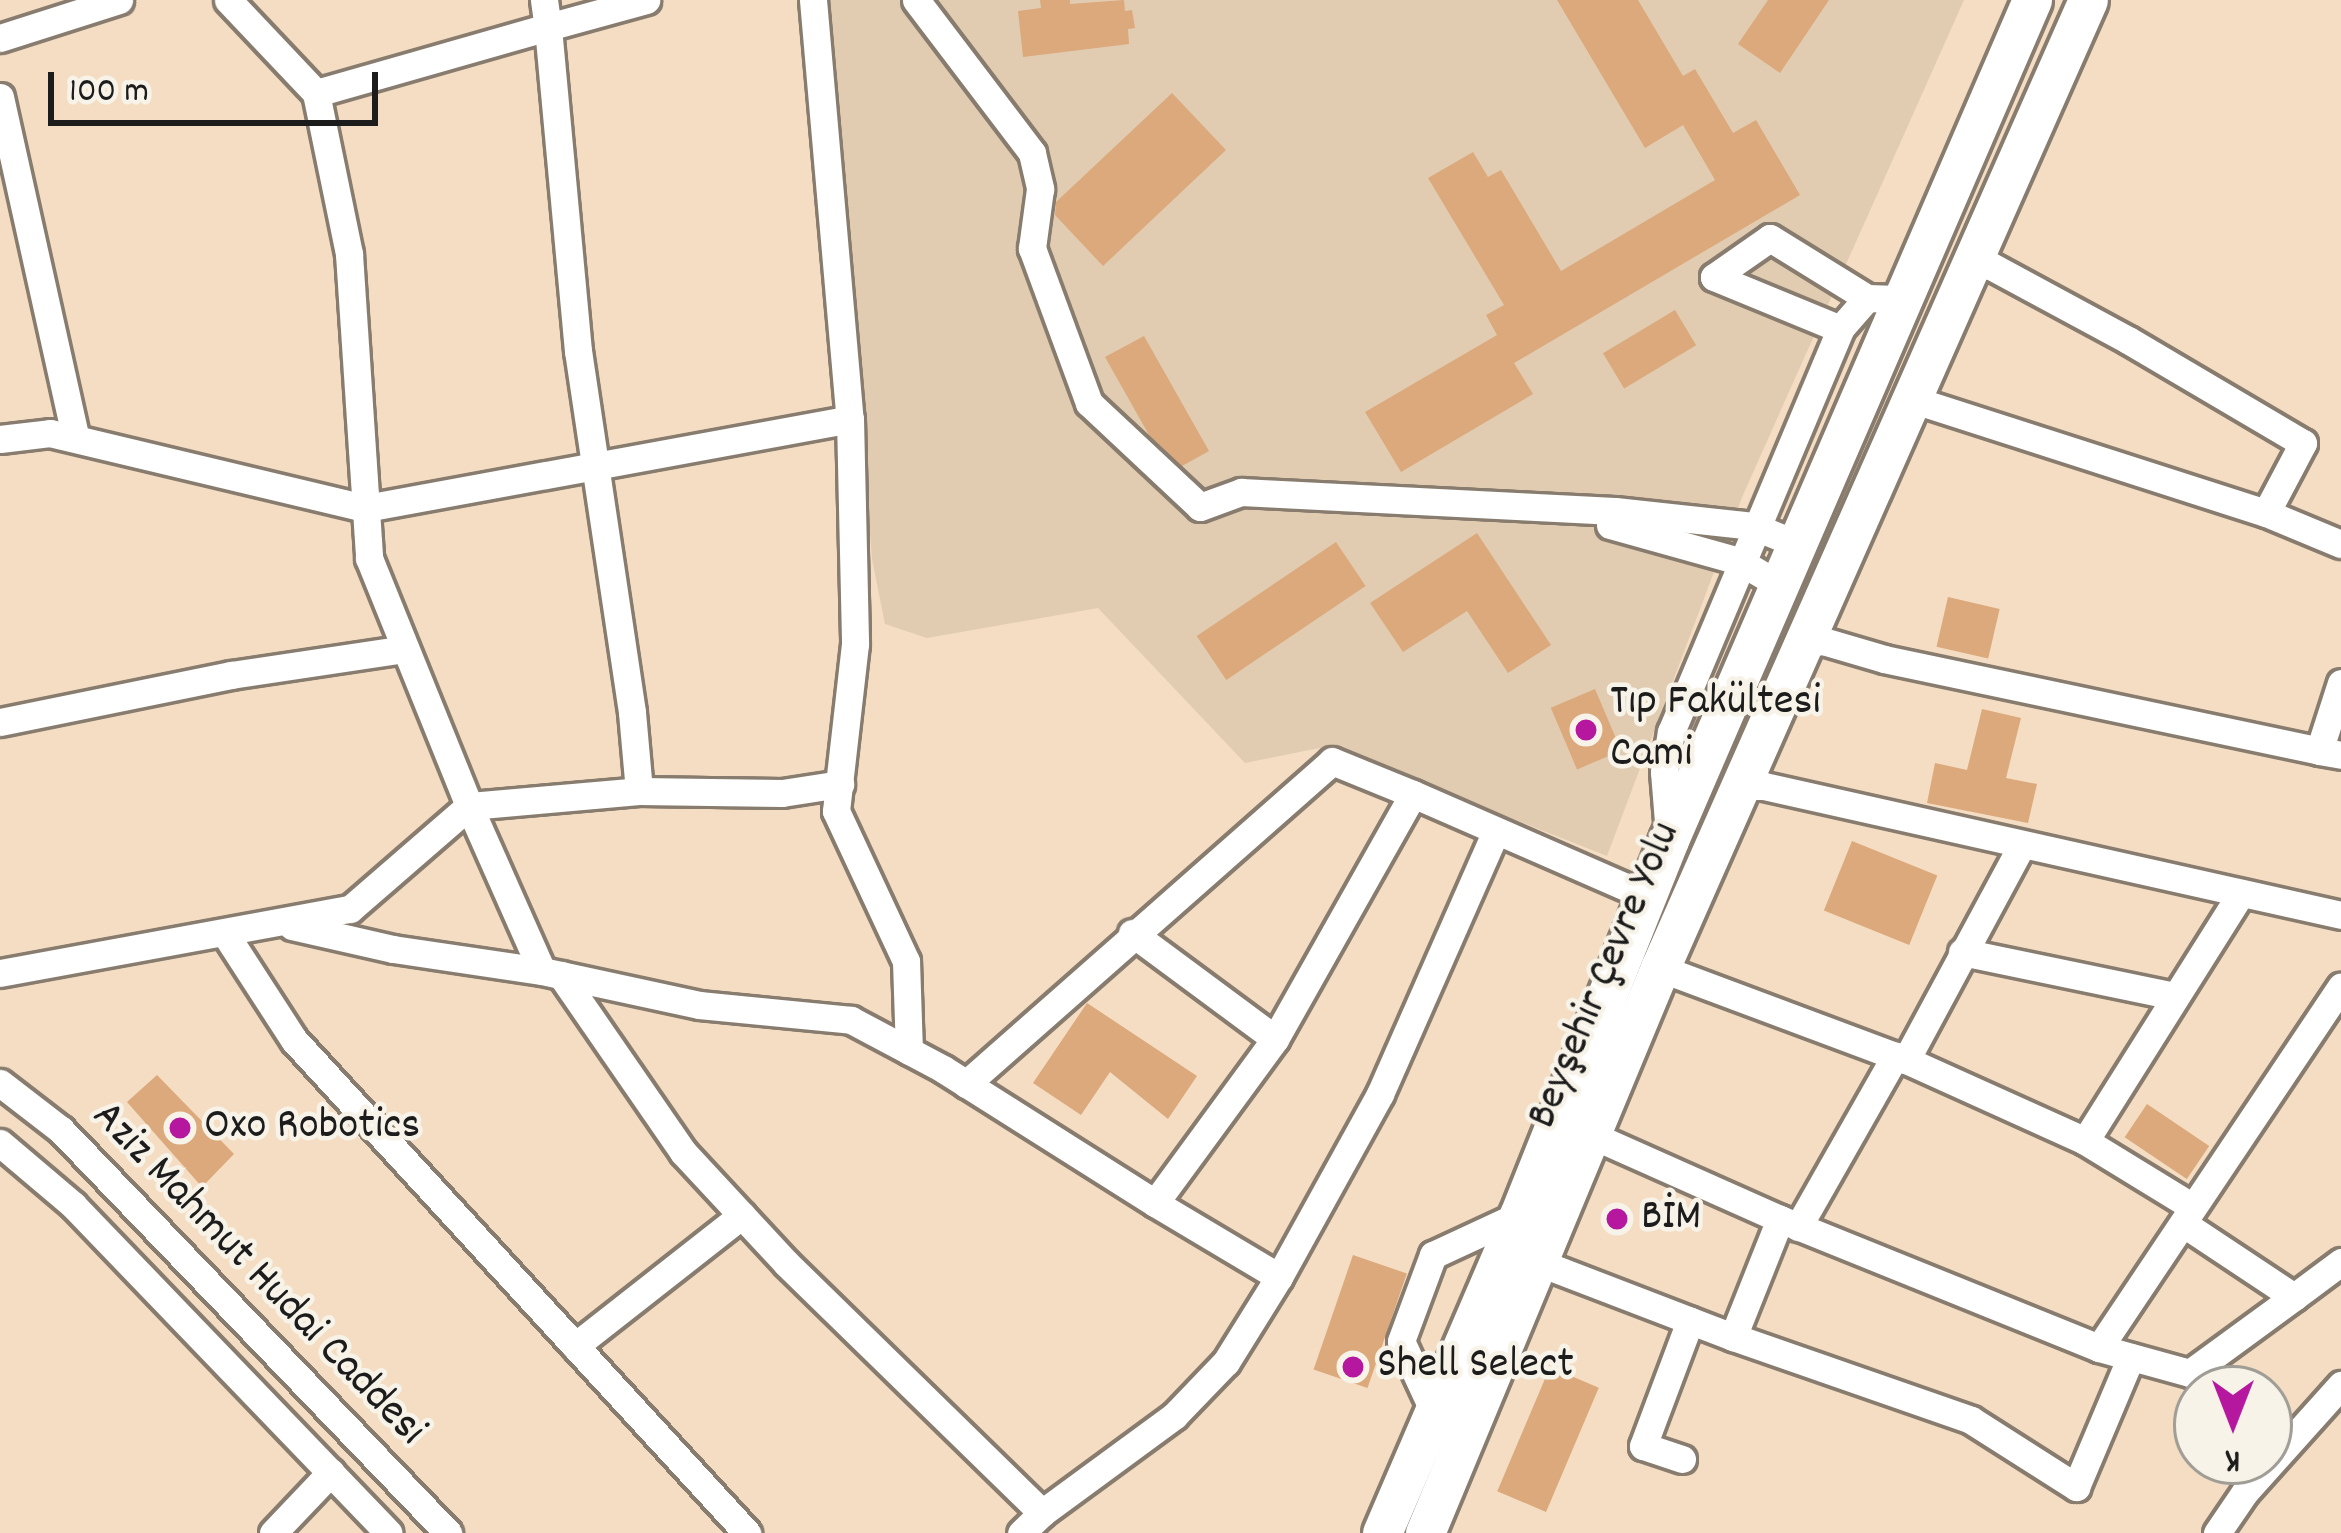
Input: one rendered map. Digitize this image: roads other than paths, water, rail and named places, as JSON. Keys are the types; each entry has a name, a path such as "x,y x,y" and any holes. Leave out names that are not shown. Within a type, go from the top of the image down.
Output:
{"highway":[{"name":"Beyşehir Çevre Yolu","path":"1425,1533 1660,968 2088,0"},
{"name":"Beyşehir Çevre Yolu","path":"1382,1533 1520,1215 1669,840 1797,544 1886,298 2024,6"}],"street":[{"path":"0,38 118,0"},
{"path":"229,0 316,93 349,254 369,558 469,806 552,973 683,1152 1031,1523 1174,1416 1226,1362 1279,1277 1380,1094 1496,831"},
{"path":"316,93 546,14 646,0"},
{"path":"813,0 850,419 855,644 836,811 906,961 909,1051"},
{"path":"916,0 1032,153 1040,190 1033,248 1089,403 1200,507 1241,492 1615,511 1753,526 1797,544"},
{"path":"546,14 578,351 638,791"},
{"path":"0,98 76,439"},
{"path":"1669,840 1664,772 1671,732 1753,526 1840,328 1886,298 1770,238 1714,278 1840,328"},
{"path":"1971,263 1991,266 2128,340 2302,443 2266,513"},
{"path":"1911,399 2266,513 2341,544"},
{"path":"0,439 50,433 366,508 850,419"},
{"path":"1548,511 1739,561 1778,584"},
{"path":"1804,643 1823,641 1907,664 2330,753 2341,682"},
{"path":"0,722 231,675 405,649"},
{"path":"966,1084 1332,761 1646,896"},
{"path":"0,973 350,909 469,806 638,791 782,793 840,784"},
{"path":"1740,786 1764,786 2020,847 2341,915"},
{"path":"1155,1203 1275,1039 1413,794"},
{"path":"1733,1337 1789,1223 1900,1058 2020,847"},
{"path":"2085,1141 2241,893"},
{"path":"284,924 393,949 552,973 700,1005 851,1020 966,1084 1279,1277"},
{"path":"1132,933 1275,1039"},
{"path":"226,935 295,1040 747,1533"},
{"path":"1962,952 2174,996"},
{"path":"1660,968 1900,1058 2085,1141 2294,1297"},
{"path":"2099,1348 2341,987"},
{"name":"Aziz Mahmut Hudai Caddesi","path":"0,1083 61,1130 448,1533"},
{"path":"1589,1134 1789,1223 2099,1348 2190,1373 2341,1262"},
{"name":"Aziz Mahmut Hudai Caddesi","path":"0,1143 73,1205 389,1533"},
{"path":"575,1346 742,1215"},
{"path":"1434,1412 1401,1341 1433,1255 1520,1215"},
{"path":"1540,1263 1690,1322 1971,1420 2076,1486 2131,1357"},
{"path":"1682,1459 1643,1447 1690,1322"},
{"path":"2218,1533 2246,1492 2341,1385"},
{"path":"273,1533 332,1472"}],"place":[{"name":"Tıp Fakültesi Cami","path":"1586,730"},
{"name":"Oxo Robotics","path":"180,1128"},
{"name":"BİM","path":"1617,1219"},
{"name":"Shell Select","path":"1353,1367"}]}
